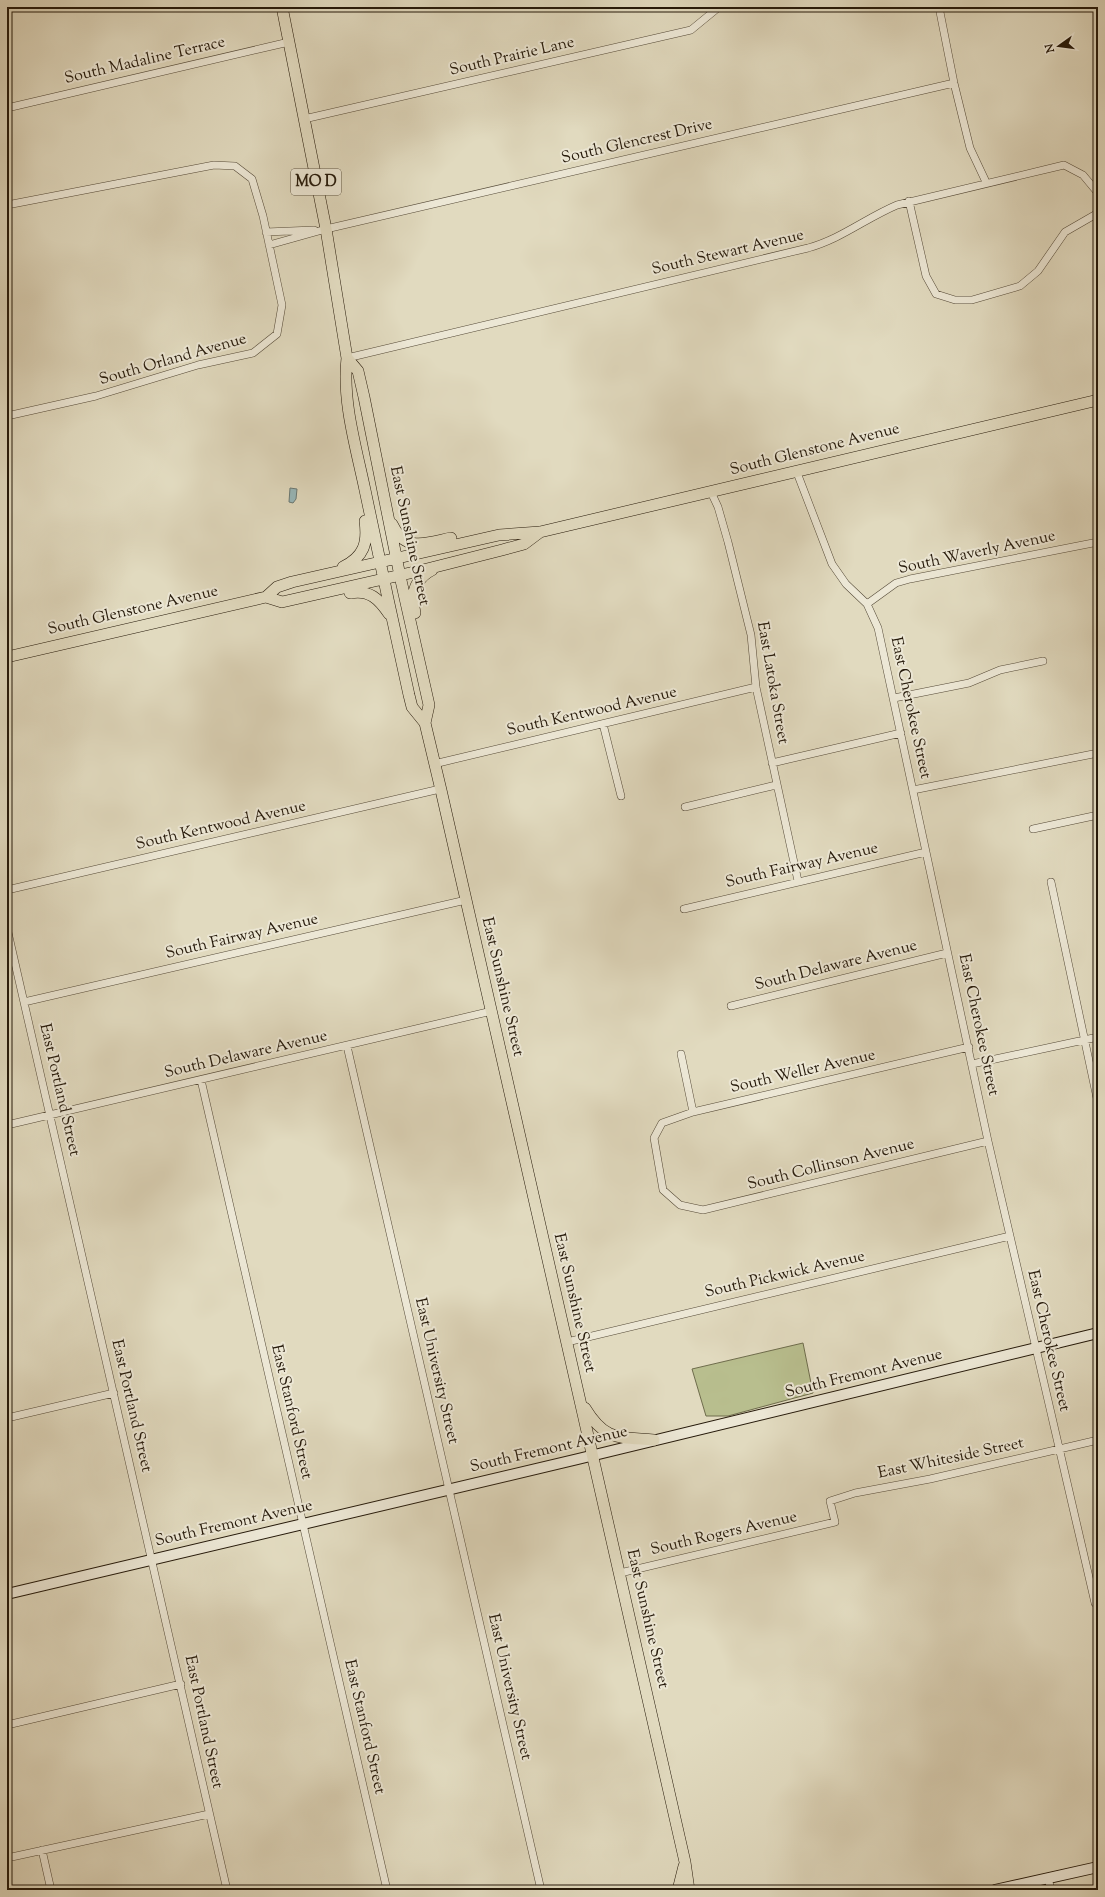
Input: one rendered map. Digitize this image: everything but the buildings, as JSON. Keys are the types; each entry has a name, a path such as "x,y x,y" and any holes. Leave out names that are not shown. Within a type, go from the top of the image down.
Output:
{"main road":[{"name":"East Sunshine Street","path":"283,7 326,229 347,358 345,376 352,429 409,695 412,707 425,723"},
{"name":"East Sunshine Street","path":"347,358 358,372 396,558 429,705 425,723 434,764 620,1573 689,1884 694,1890"},
{"name":"South Glenstone Avenue","path":"7,657 266,597 278,587 292,582 498,535 520,532 540,532 711,492 796,470 1098,400"},
{"path":"332,573 354,561 363,551 366,542 365,524 354,458 352,429"},
{"path":"387,511 397,533 410,544 423,544 482,532 498,535"},
{"name":"South Glenstone Avenue","path":"266,597 282,602 400,576 524,544 540,532"},
{"path":"427,696 428,676 413,597 414,590 422,576 442,566"},
{"path":"292,600 303,602 350,592 363,592 378,599 392,619"},
{"name":"South Fremont Avenue","path":"7,1594 1098,1333"},
{"path":"581,1402 596,1426 607,1433 620,1437 654,1440"},
{"path":"678,1890 685,1862"},
{"path":"995,1890 1098,1867"}],"street":[{"name":"South Prairie Lane","path":"304,119 691,30 719,7"},
{"path":"938,7 970,148 986,182"},
{"name":"South Madaline Terrace","path":"7,108 289,42"},
{"name":"South Glencrest Drive","path":"326,229 954,82"},
{"name":"South Orland Avenue","path":"7,205 214,165 235,166 252,179 266,232 282,305 277,334 254,353 198,365 96,396 7,416"},
{"name":"South Stewart Avenue","path":"347,358 808,248 834,239 886,209 909,201 986,182 1064,165 1083,175 1098,193"},
{"path":"909,201 926,276 936,294 955,300 972,300 1020,286 1038,271 1065,232 1098,213"},
{"path":"266,232 326,229"},
{"path":"269,246 326,229"},
{"name":"East Cherokee Street","path":"796,470 832,564 846,584 867,604 878,628 988,1141 1058,1450 1096,1603"},
{"name":"East Latoka Street","path":"711,492 718,508 726,536 751,635 756,687 798,881"},
{"name":"South Waverly Avenue","path":"867,604 896,584 910,579 1098,542"},
{"path":"894,698 969,683 1000,670 1043,661"},
{"name":"South Kentwood Avenue","path":"434,764 756,687"},
{"path":"602,724 620,796"},
{"path":"772,763 901,733"},
{"path":"913,790 1098,753"},
{"path":"685,807 776,785"},
{"name":"South Kentwood Avenue","path":"7,890 440,789"},
{"path":"1033,829 1098,815"},
{"name":"South Fairway Avenue","path":"684,909 926,852"},
{"path":"1051,882 1098,1103"},
{"name":"South Fairway Avenue","path":"24,1002 466,900"},
{"name":"East Portland Street","path":"7,928 9,948 24,1002 227,1890"},
{"name":"South Delaware Avenue","path":"731,1006 947,952"},
{"name":"South Delaware Avenue","path":"7,1125 492,1011"},
{"path":"972,1064 1098,1037"},
{"name":"East University Street","path":"347,1046 541,1890"},
{"name":"South Weller Avenue","path":"680,1205 663,1190 654,1138 662,1123 693,1112 969,1047"},
{"path":"681,1054 693,1112"},
{"name":"East Stanford Street","path":"201,1080 387,1890"},
{"name":"South Collinson Avenue","path":"680,1205 703,1210 988,1141"},
{"name":"South Pickwick Avenue","path":"567,1342 1010,1236"},
{"path":"7,1418 114,1393"},
{"name":"East Whiteside Street","path":"835,1522 830,1501 855,1493 930,1479 1098,1440"},
{"name":"South Rogers Avenue","path":"620,1573 835,1522"},
{"path":"7,1725 181,1684"},
{"path":"7,1858 209,1814"},
{"path":"42,1850 51,1890"},
{"path":"1048,1878 1051,1890"}],"green space":[{"path":"803,1343 813,1393 728,1416 706,1416 692,1369"}],"water":[{"path":"290,488 297,489 296,499 293,503 289,502"}]}
